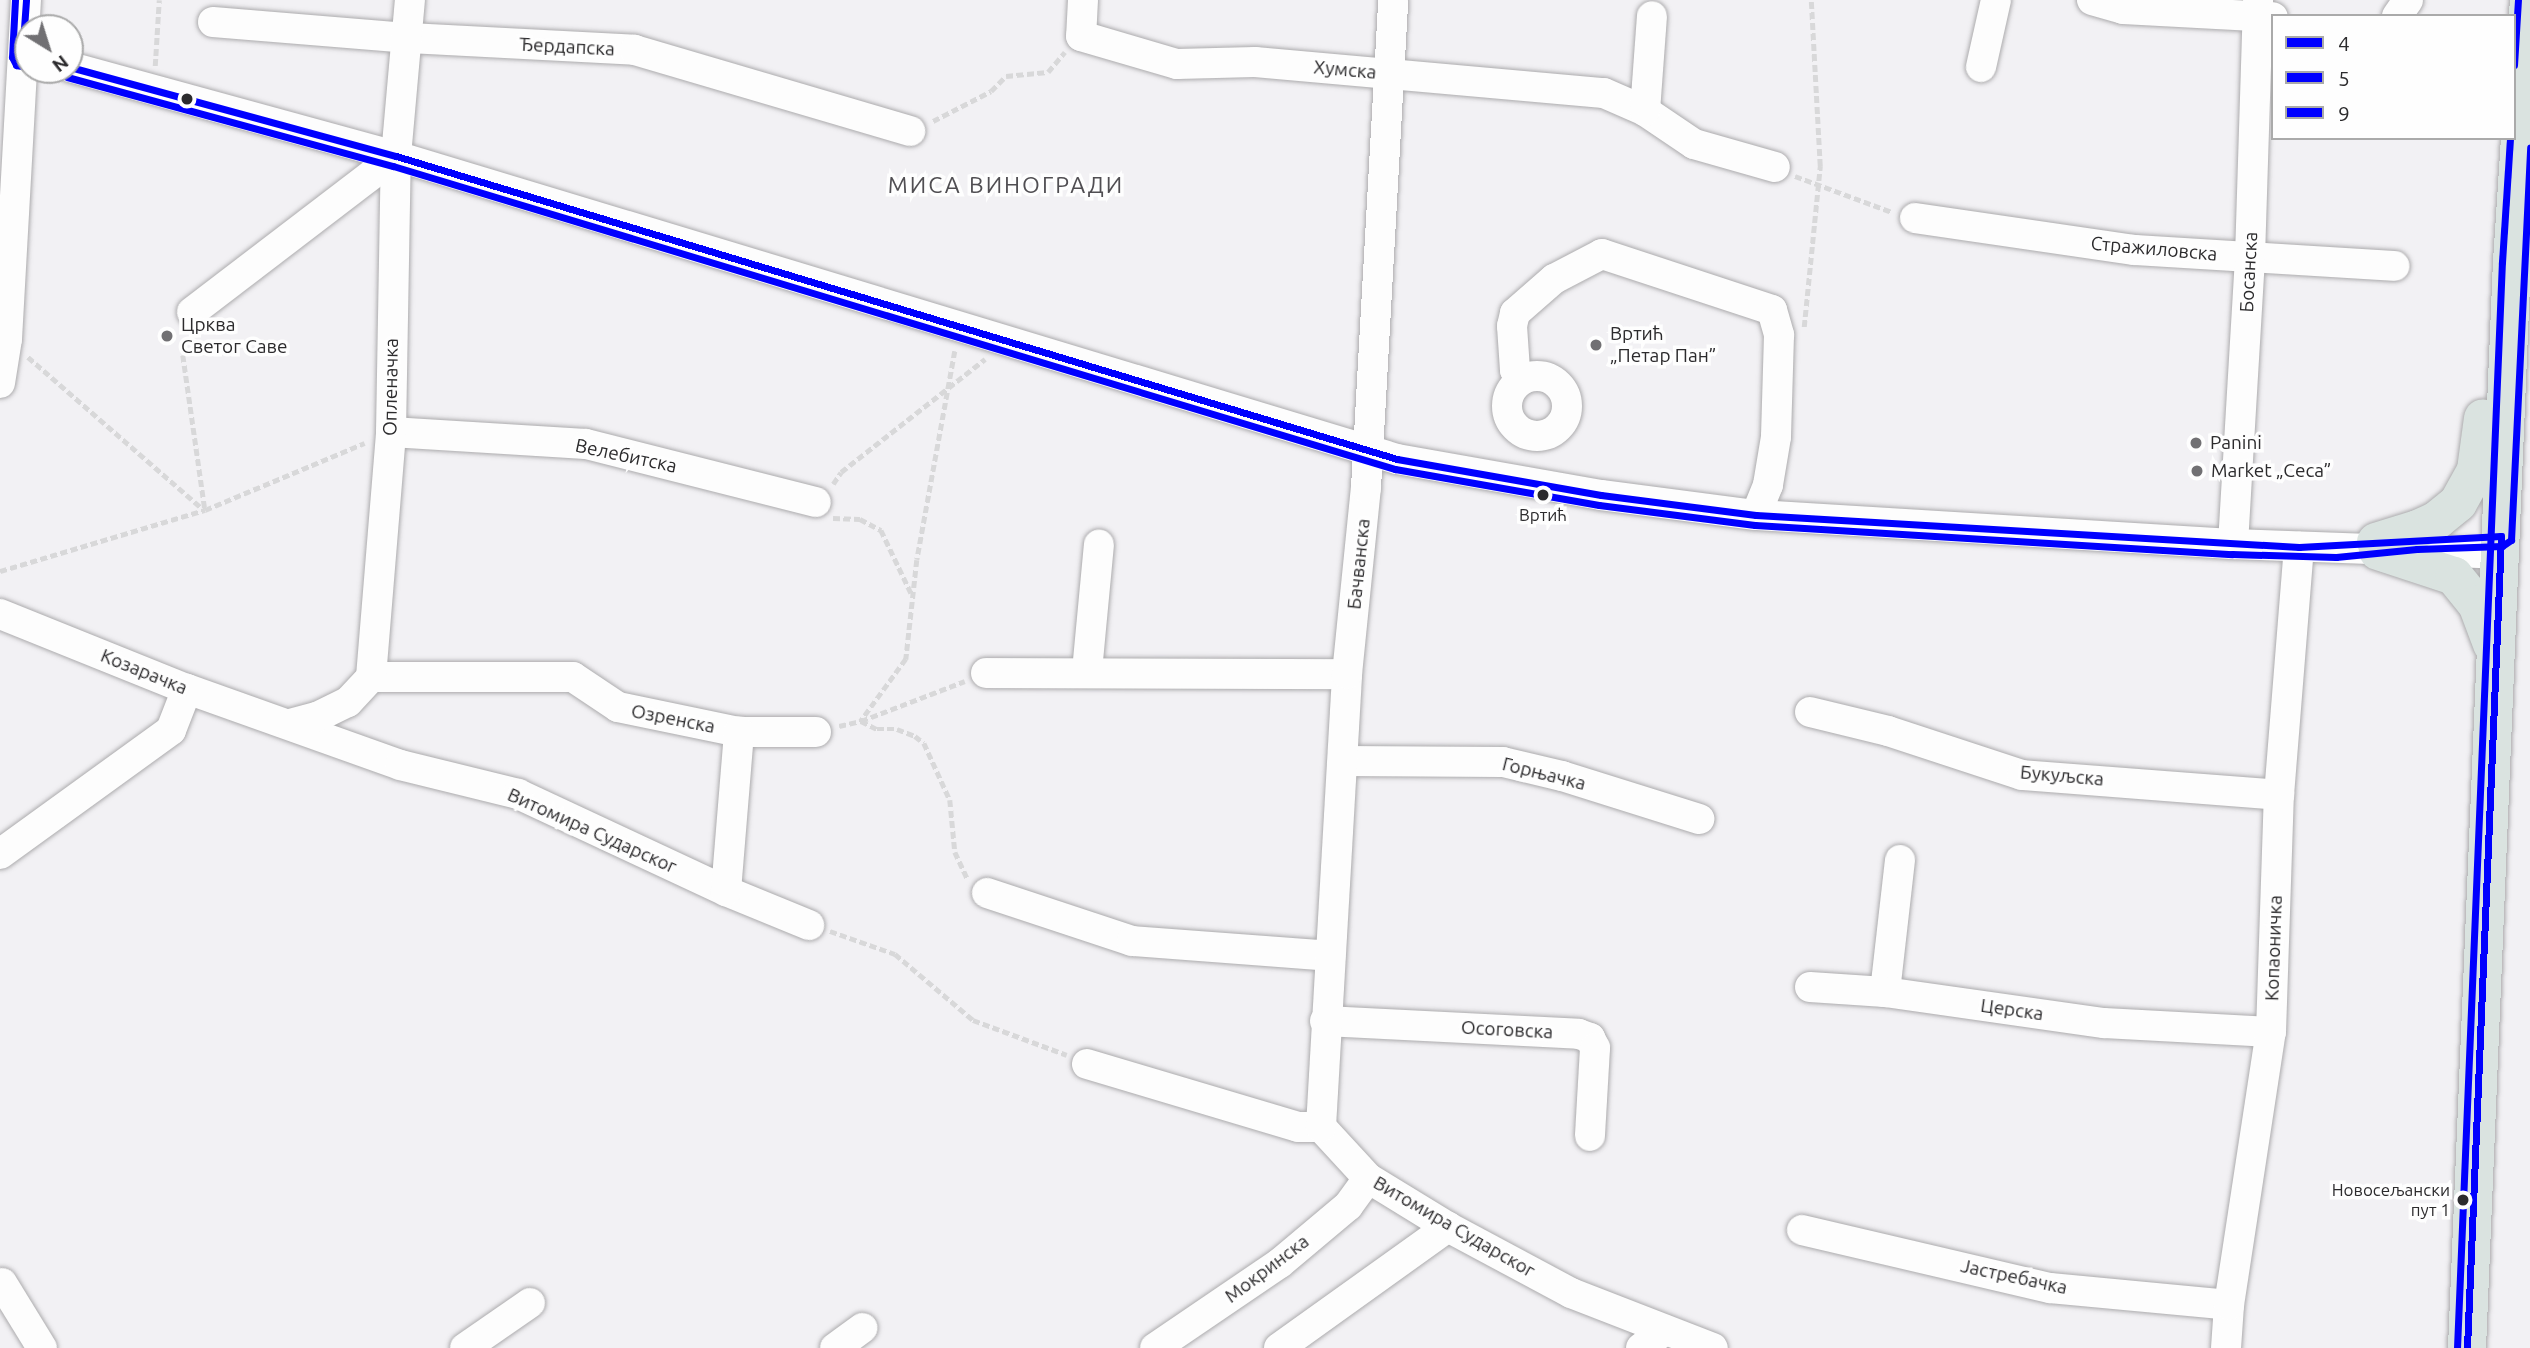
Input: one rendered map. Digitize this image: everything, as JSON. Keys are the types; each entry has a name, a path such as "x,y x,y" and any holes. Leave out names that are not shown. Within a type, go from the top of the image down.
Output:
{"main road":[{"path":"2467,1348 2508,356 2529,0"},
{"path":"2377,546 2437,520 2464,495 2476,470 2488,383 2508,356"},
{"path":"2377,546 2454,576 2477,604 2495,652"}],"street":[{"name":"Опленачка","path":"372,677 391,432 396,156 409,38 410,0"},
{"path":"1081,33 1083,0"},
{"name":"Бачванска","path":"1321,1127 1347,674 1365,507 1393,0"},
{"path":"1981,67 1996,0"},
{"path":"2092,0 2123,9 2263,11"},
{"name":"Босанска","path":"2233,544 2263,11"},
{"path":"1645,111 1651,16"},
{"name":"Ђердапска","path":"213,22 409,38 635,50 910,131"},
{"name":"Хумска","path":"1081,33 1081,36 1177,64 1255,62 1604,93 1645,111 1694,144 1775,167"},
{"path":"84,71 396,156 960,324 1367,451 1601,495 1756,514 2299,547 2500,545"},
{"path":"0,383 7,339 16,84"},
{"path":"192,312 396,156"},
{"name":"Стражиловска","path":"1915,218 2134,250 2395,266"},
{"path":"1523,379 1516,370 1512,326 1516,313 1554,279 1602,254 1772,310 1779,335 1776,437 1768,485 1756,514"},
{"name":"Велебитска","path":"391,432 586,444 817,502"},
{"path":"1087,671 1100,545"},
{"name":"Копаоничка","path":"2226,1348 2229,1305 2271,1032 2279,795 2299,547"},
{"name":"Козарачка","path":"0,614 187,690 290,724"},
{"path":"986,673 1087,671 1347,674"},
{"path":"290,724 317,717 348,702 372,677"},
{"name":"Озренска","path":"372,677 573,677 618,707 739,732 816,732"},
{"path":"0,854 171,730 187,690"},
{"name":"Букуљска","path":"1810,712 1888,730 2022,775 2279,795"},
{"name":"Витомира Сударског","path":"290,724 400,765 518,794 726,891 809,925"},
{"path":"726,891 739,732"},
{"name":"Горњачка","path":"1343,761 1503,762 1562,776 1699,819"},
{"path":"1885,992 1900,860"},
{"path":"987,893 1132,942 1330,956"},
{"name":"Церска","path":"1811,987 1885,992 2104,1023 2271,1032"},
{"name":"Осоговска","path":"1325,1021 1579,1034 1590,1038 1595,1048 1590,1136"},
{"path":"1087,1064 1298,1127 1321,1127"},
{"name":"Витомира Сударског","path":"1321,1127 1368,1178 1448,1227 1571,1293 1713,1348"},
{"name":"Мокринска","path":"1155,1348 1280,1263 1348,1206 1368,1178"},
{"path":"1279,1348 1448,1227"},
{"name":"Јастребачка","path":"1802,1230 2050,1288 2229,1305"},
{"path":"2,1283 42,1348"},
{"path":"465,1348 530,1303"},
{"path":"835,1348 863,1328"},
{"path":"1641,1348 1665,1329"}],"path":[{"path":"153,88 159,0"},
{"path":"1803,336 1815,185 1819,166 1811,0"},
{"path":"910,131 959,110 991,91 1006,76 1048,72 1081,33"},
{"path":"1775,167 1877,208 1915,218"},
{"path":"862,721 906,659 911,594 960,324"},
{"path":"7,339 205,510"},
{"path":"911,594 881,530 860,519 820,518 817,502 841,472 1009,340"},
{"path":"183,355 205,510"},
{"path":"0,571 205,510 391,432"},
{"path":"816,732 862,721 986,673"},
{"path":"862,721 877,729 897,729 924,743 950,800 955,852 968,880 987,893"},
{"path":"809,925 895,954 973,1020 1087,1064"}],"transit line":[{"name":"5","path":"14,14 15,0"},
{"name":"4","path":"25,14 26,0"},
{"name":"9","path":"2516,32 2518,0"},
{"name":"5","path":"14,19 14,61"},
{"name":"4","path":"84,71 396,156 1397,459 1601,495 1756,515 2299,547 2501,536"},
{"name":"5","path":"84,82 393,166 1395,469 1599,505 1755,525 2232,554 2336,557 2417,549 2502,546 2511,540 2530,147"},
{"name":"9","path":"2457,1348 2502,262 2510,140"},
{"name":"4","path":"2467,1348 2501,536"}],"place":[{"name":"Црква Светог Саве","path":"167,336"},
{"name":"Вртић „Петар Пан”","path":"1596,345"},
{"name":"Panini","path":"2196,443"},
{"name":"Market „Ceca”","path":"2197,471"},
{"name":"Вртић","path":"1543,495"},
{"name":"Новосељански пут 1","path":"2463,1200"}],"district":[{"name":"МИСА ВИНОГРАДИ","path":"1006,185"}]}
